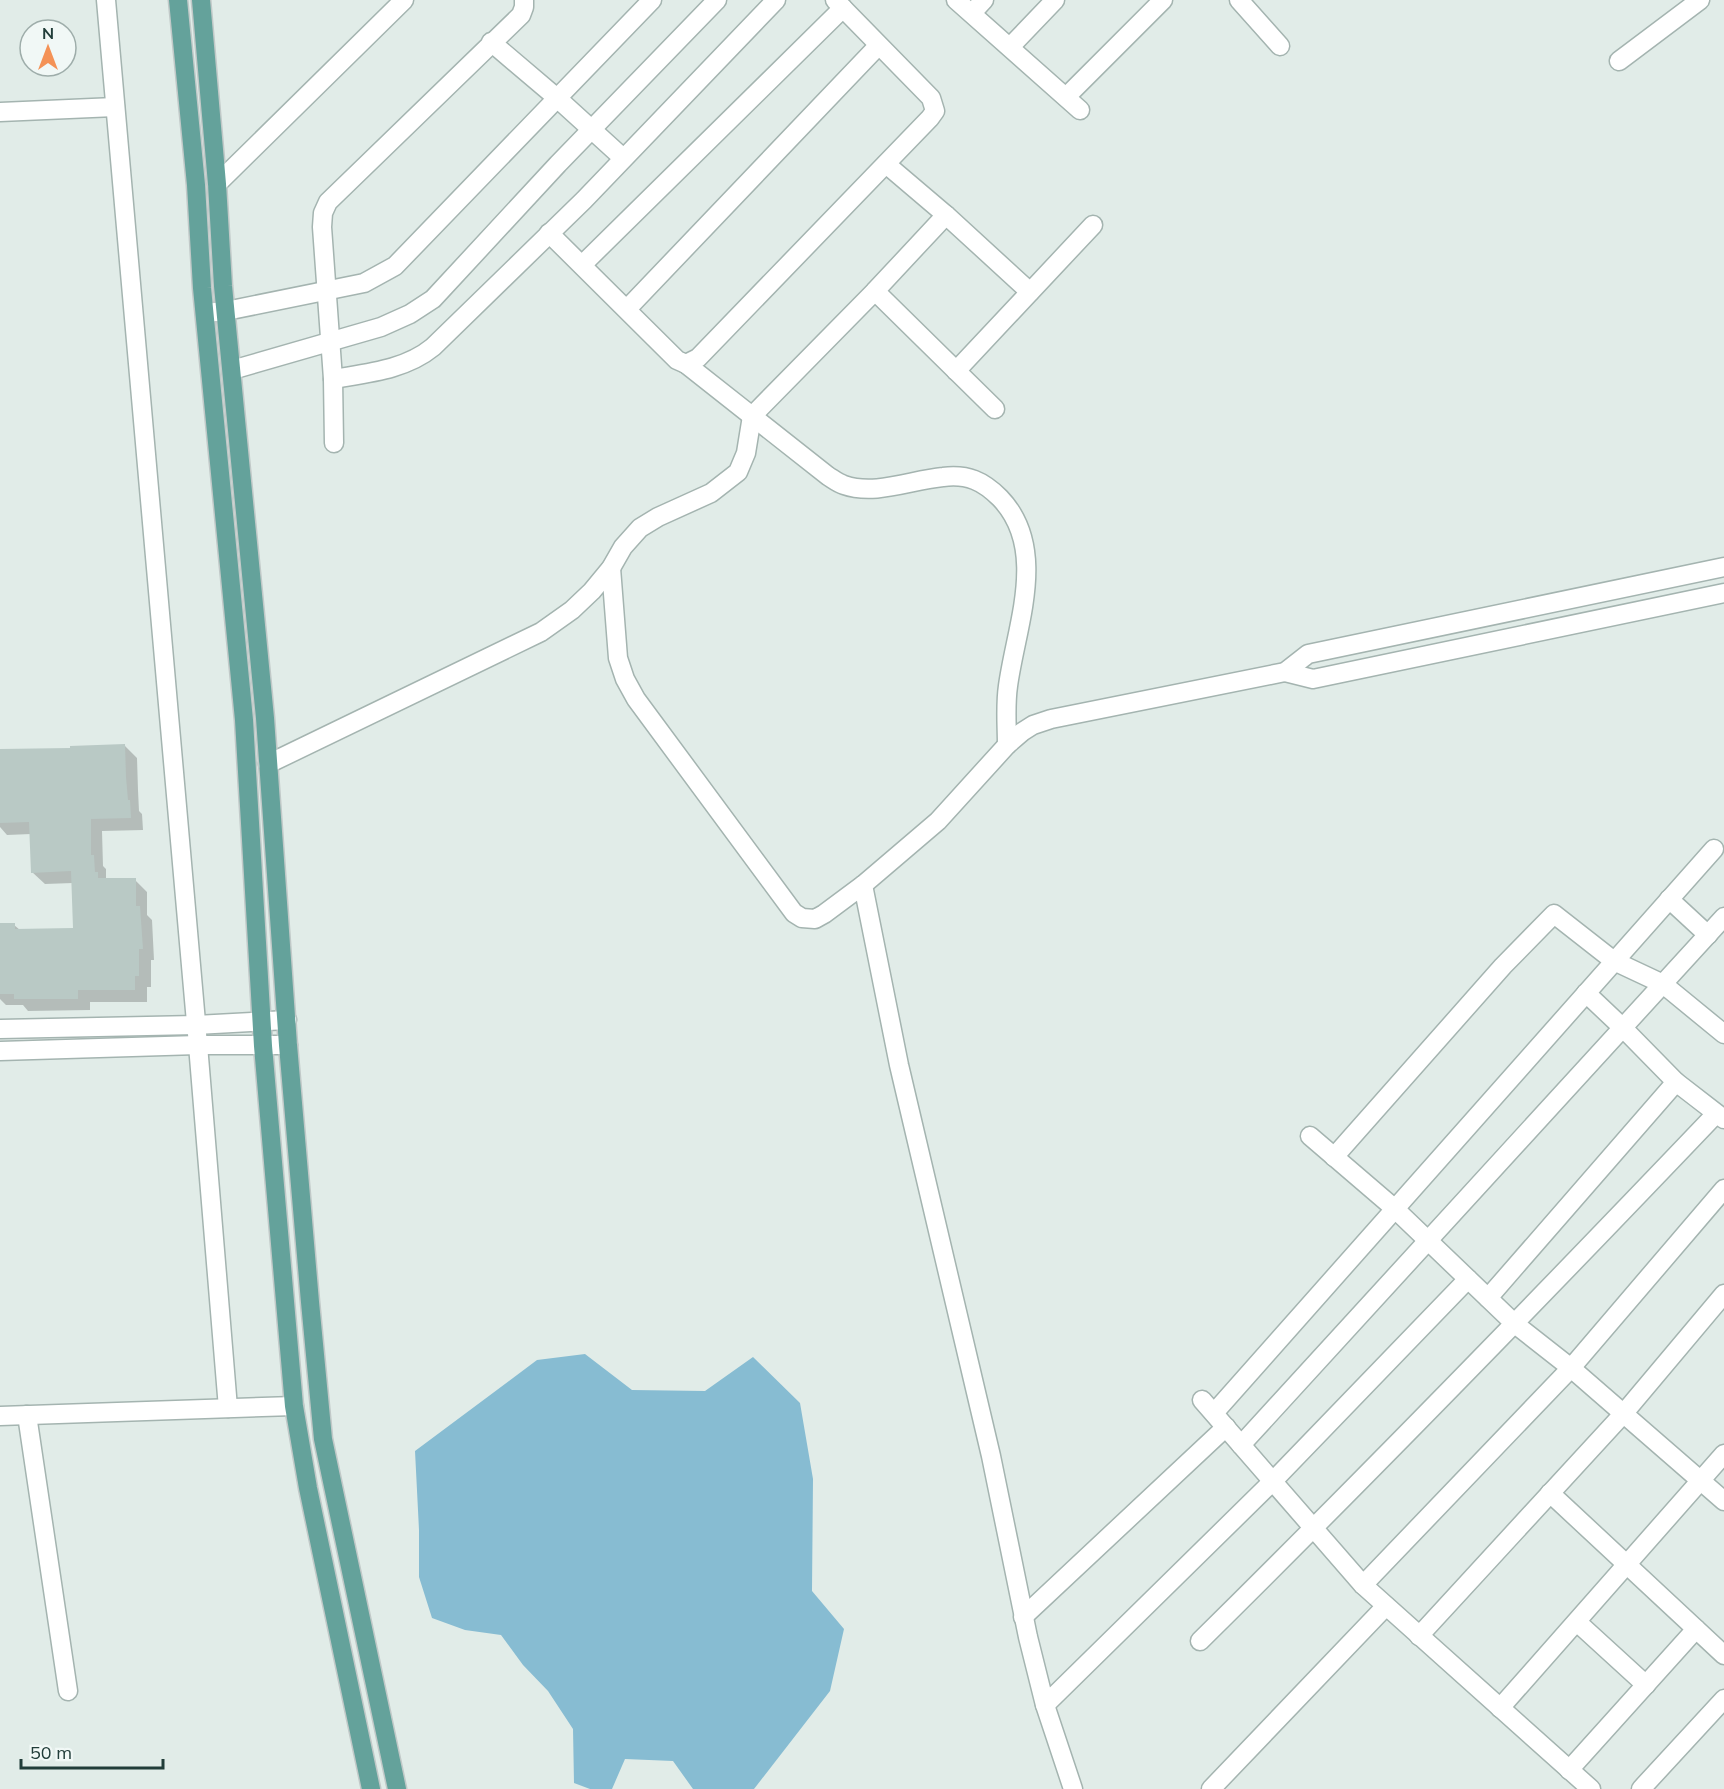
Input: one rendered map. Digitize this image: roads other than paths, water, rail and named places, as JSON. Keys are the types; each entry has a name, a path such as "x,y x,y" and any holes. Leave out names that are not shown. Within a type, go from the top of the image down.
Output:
{"main road":[{"path":"178,0 244,720 263,1046 294,1406 308,1488 371,1789"},
{"path":"201,0 226,311 265,718 288,1045 323,1439 397,1789"}],"street":[{"path":"106,0 228,1408"},
{"path":"217,184 404,0"},
{"path":"334,443 333,379 322,227 323,213 328,202 521,15 524,0"},
{"path":"205,313 226,311 364,283 395,266 652,0"},
{"path":"232,370 381,327 410,314 433,299 591,130 717,0"},
{"path":"333,379 389,369 422,356 584,200 776,0"},
{"path":"956,0 978,7 1010,47 1080,110"},
{"path":"1010,47 1055,0"},
{"path":"1066,97 1162,0"},
{"path":"1620,61 1700,0"},
{"path":"1248,3 1280,46"},
{"path":"582,265 839,4 878,46 932,98 935,111 698,358 687,364"},
{"path":"491,42 623,158"},
{"path":"627,309 878,46"},
{"path":"0,112 115,107"},
{"path":"886,164 1030,292"},
{"path":"268,764 541,632 572,610 592,591 611,568 623,547 640,528 658,517 711,493 738,472 746,453 752,416 946,215"},
{"path":"956,371 1093,225"},
{"path":"549,233 677,360 687,364 828,476 843,485 876,488 943,477 960,477 975,479 989,487 1005,504 1019,526 1024,546 1027,578 1008,687 1007,746"},
{"path":"875,291 995,409"},
{"path":"1285,672 1308,654 1724,567"},
{"path":"611,568 618,658 625,679 636,699 794,913 802,918 814,919 863,885 938,821 1007,746 1033,725 1051,719 1285,672 1313,679 1724,593"},
{"path":"1591,1789 1363,1585 1208,1406 1394,1208 1714,849"},
{"path":"863,885 899,1065 991,1456 1023,1617 1045,1705 1073,1789"},
{"path":"1669,900 1708,935"},
{"path":"1334,1157 1503,966 1554,914 1614,961 1663,984 1724,1034"},
{"path":"1241,1444 1724,917"},
{"path":"1200,1641 1717,1119 1586,993"},
{"path":"0,1029 287,1020"},
{"path":"0,1051 198,1045 288,1045"},
{"path":"1488,1298 1676,1082"},
{"path":"1310,1136 1394,1208 1515,1324 1624,1413 1724,1502"},
{"path":"1363,1585 1571,1368 1724,1189"},
{"path":"1045,1705 1273,1481 1468,1279"},
{"path":"1419,1636 1624,1413 1724,1294"},
{"path":"0,1416 294,1406"},
{"path":"27,1415 68,1691"},
{"path":"1023,1617 1226,1427"},
{"path":"1500,1708 1724,1454"},
{"path":"1550,1493 1724,1655"},
{"path":"1211,1789 1386,1605"},
{"path":"1577,1622 1646,1685"},
{"path":"1569,1770 1696,1629"},
{"path":"1641,1789 1724,1699"}],"water":[{"path":"585,1354 632,1390 705,1391 753,1357 800,1403 813,1479 812,1591 844,1629 830,1691 754,1789 693,1789 673,1761 625,1759 612,1789 590,1789 574,1783 573,1729 548,1691 523,1665 501,1635 465,1630 432,1618 419,1577 415,1451 537,1360"}]}
